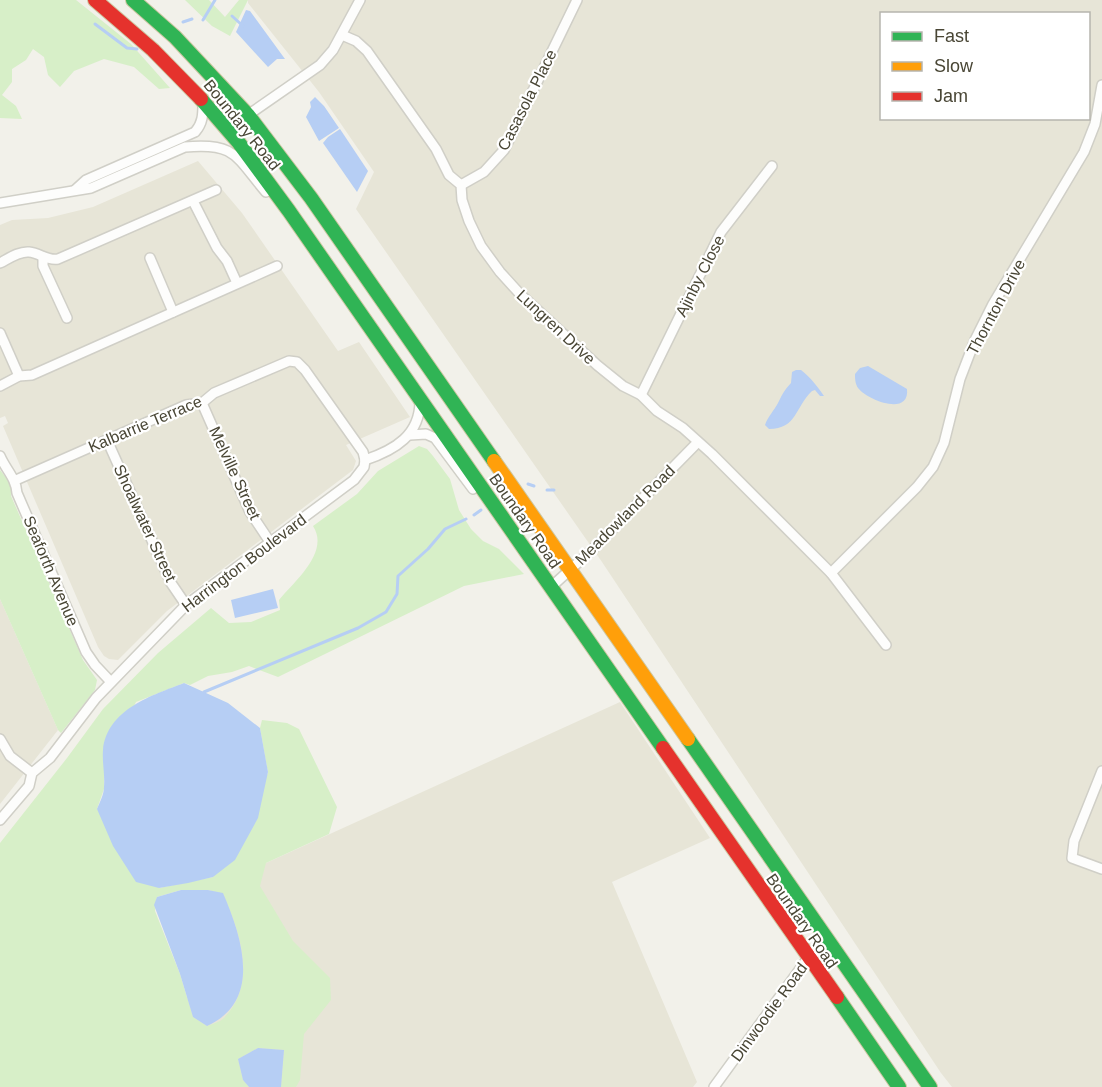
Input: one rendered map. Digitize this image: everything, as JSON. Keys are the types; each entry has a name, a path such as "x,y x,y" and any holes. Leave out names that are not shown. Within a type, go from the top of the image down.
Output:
{"highway":[{"name":"Boundary Road","path":"95,0 160,56 239,143 289,211 898,1087"},
{"name":"Boundary Road","path":"133,0 175,38 249,115 311,198 930,1087"}],"street":[{"path":"249,115 320,65 333,50 360,0"},
{"name":"Casasola Place","path":"461,185 484,172 504,150 577,0"},
{"name":"Lungren Drive","path":"342,35 356,41 367,51 436,149 449,174 461,185 462,200 469,221 481,246 500,272 520,294 597,365 623,386 641,395 657,411 683,428 698,442 831,573 886,645"},
{"name":"Thornton Drive","path":"831,573 933,467 944,443 960,379 975,340 993,304 1084,152 1095,124 1102,85"},
{"path":"75,190 87,180 195,132 203,118 203,101"},
{"path":"0,204 91,188 185,147 215,146 232,153 269,196 289,211"},
{"name":"Ajinby Close","path":"641,395 716,241 772,166"},
{"path":"0,263 22,252 30,252 51,260 58,259 216,190"},
{"path":"194,201 237,283"},
{"path":"43,257 43,266 68,318"},
{"path":"150,258 172,312"},
{"path":"0,386 19,376 32,375 277,266"},
{"path":"0,333 19,376"},
{"name":"Kalbarrie Terrace","path":"16,480 186,405 202,403 214,393 289,361 297,362 305,370 363,452 366,460"},
{"path":"410,435 419,418 420,399"},
{"name":"Melville Street","path":"202,403 250,512 270,542"},
{"path":"410,435 426,434 435,438 516,544 529,555"},
{"name":"Harrington Boulevard","path":"0,820 29,786 32,773 50,758 111,682 186,605 354,480 364,467 366,460 380,455 410,435"},
{"name":"Shoalwater Street","path":"107,440 171,583 186,605"},
{"name":"Meadowland Road","path":"551,587 570,571 698,442"},
{"name":"Seaforth Avenue","path":"0,456 6,469 16,480 17,493 86,652 111,682"},
{"path":"0,740 10,756 32,773"},
{"path":"1102,771 1074,841 1072,858 1102,869"},
{"name":"Dinwoodie Road","path":"714,1087 808,958 830,943"}],"shaded area":[{"path":"248,0 1102,0 1102,1087 952,1087 602,562 356,209 374,172 319,92 248,3"},
{"path":"198,161 242,213 338,351 359,342 410,417 346,445 356,461 353,470 167,611 118,660 109,659 98,647 3,426 8,423 5,416 0,418 0,225 12,220 48,218 93,207"},
{"path":"0,599 58,730 0,804"},
{"path":"620,702 710,838 612,882 697,1082 693,1087 156,1087 229,880"}],"green space":[{"path":"0,0 76,0 131,44 170,88 159,89 134,67 104,59 74,71 60,87 48,75 44,57 33,49 26,60 12,69 12,82 2,95 16,106 22,119 0,118"},
{"path":"185,0 209,0 225,17 239,0 248,0 230,36 212,26"},
{"path":"419,446 427,449 450,479 459,510 471,529 483,541 499,549 524,574 464,586 278,677 249,666 232,672 208,676 190,685 184,683 136,702 104,770 104,789 97,809 159,888 213,877 268,773 260,728 262,720 287,723 299,729 337,807 329,834 266,863 260,886 293,941 330,978 331,1000 304,1034 300,1080 296,1087 281,1087 284,1050 258,1048 238,1059 243,1080 249,1087 0,1087 0,843 103,709 158,653 211,608 229,623 251,622 280,610 279,600 314,556 317,536 313,526 357,494 378,471","holes":["181,890 208,890 223,894 240,941 243,973 241,989 234,1004 222,1019 207,1026 193,1017 180,974 155,911 157,897"]},
{"path":"0,470 11,484 11,496 83,660 97,680 95,690 61,733 0,599"}],"water":[{"path":"246,10 250,11 285,59 277,59 268,67 236,32"},
{"path":"315,97 339,128 319,141 306,117 311,107 310,102"},
{"path":"340,129 368,171 357,192 323,143"},
{"path":"868,366 907,389 906,397 902,402 887,404 870,397 858,388 855,374 860,368"},
{"path":"796,370 805,373 824,396 820,396 815,390 812,391 790,421 778,428 769,429 765,425 766,422 791,383 792,372"},
{"path":"273,589 278,608 235,618 231,600"},
{"path":"184,683 228,703 260,728 268,772 258,818 235,860 213,877 159,888 136,882 113,846 97,809 104,790 103,750 106,736 122,714 146,699"},
{"path":"181,890 208,890 223,893 241,948 242,985 236,1001 225,1015 207,1026 193,1017 180,974 154,905 157,897"},
{"path":"258,1048 284,1050 281,1087 249,1087 243,1080 238,1059"}],"waterway":[{"path":"203,20 215,0"},
{"path":"232,16 243,26"},
{"path":"183,22 192,19"},
{"path":"95,24 127,48 137,49"},
{"path":"528,484 534,486"},
{"path":"547,490 554,490"},
{"path":"474,515 481,510"},
{"path":"204,692 358,628 386,612 397,594 398,576 428,549 445,529 466,519"}],"traffic: fast":[{"path":"133,0 175,37 248,115 311,198 494,461"},
{"path":"201,99 239,143 289,211 663,748"},
{"path":"688,739 930,1087"},
{"path":"837,997 899,1087"}],"traffic: slow":[{"path":"494,461 688,739"}],"traffic: jam":[{"path":"95,0 153,50 201,99"},
{"path":"663,748 837,997"}]}
